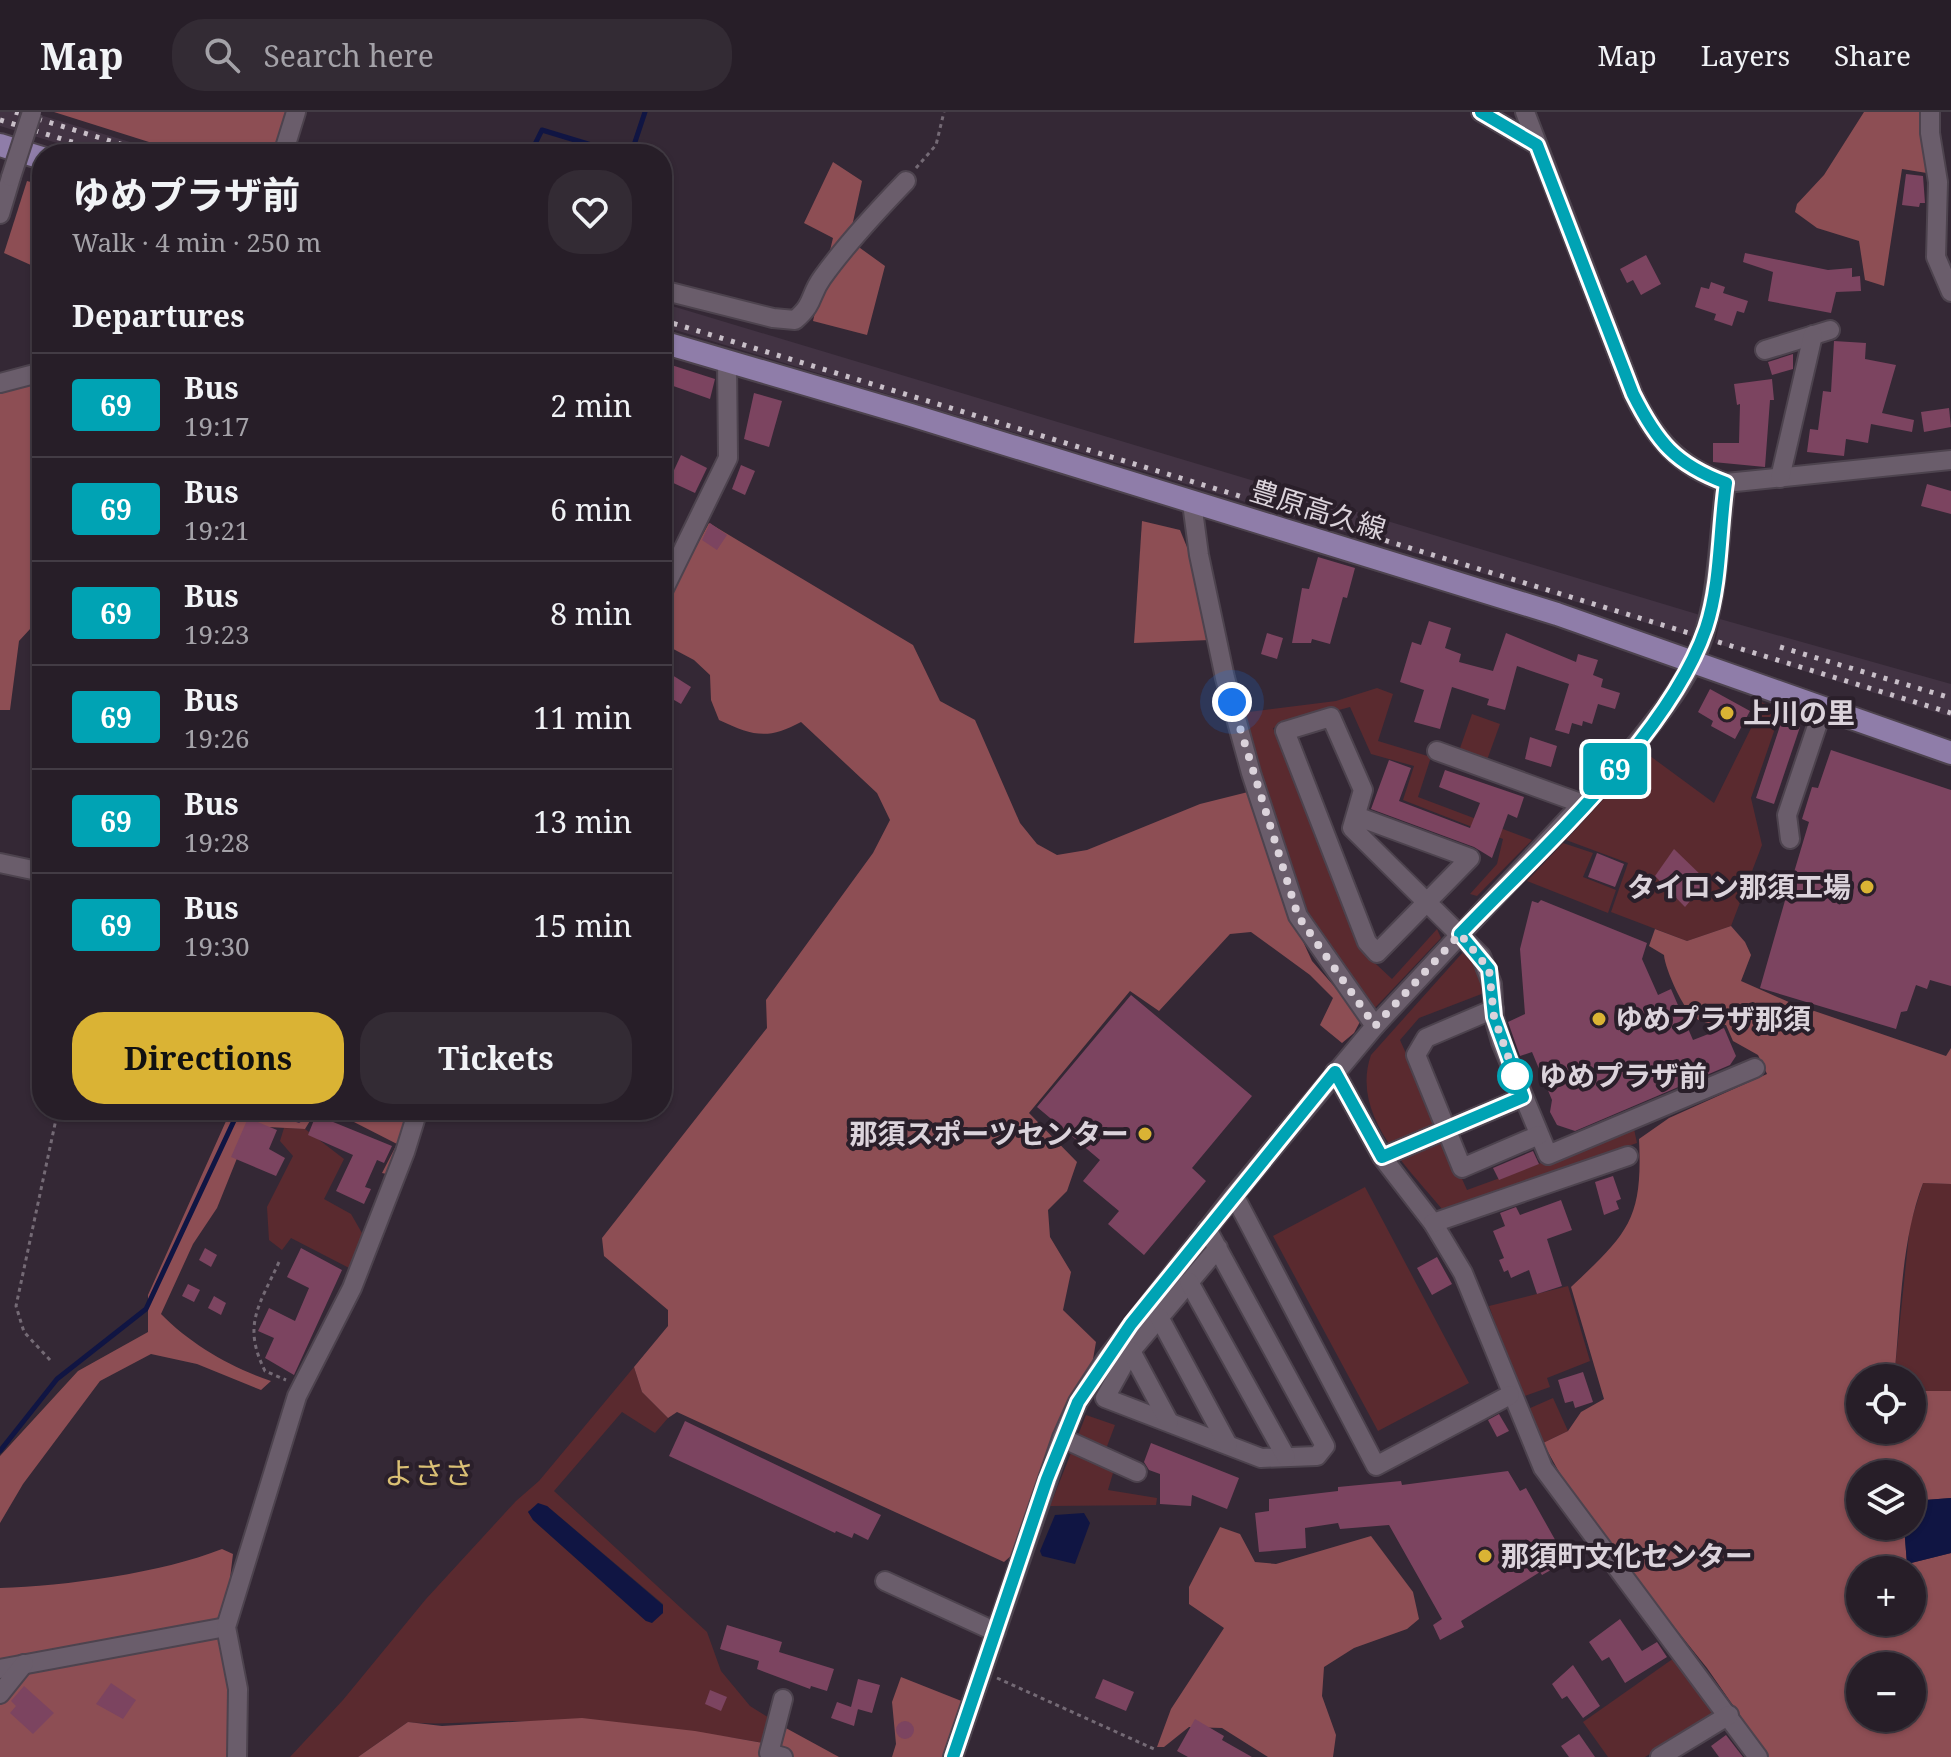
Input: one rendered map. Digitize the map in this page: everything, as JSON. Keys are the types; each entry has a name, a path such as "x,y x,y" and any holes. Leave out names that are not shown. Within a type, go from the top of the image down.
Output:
{"main road":[{"path":"0,145 32,155"},
{"name":"豊原高久線","path":"672,345 1557,614 1951,753"}],"street":[{"path":"0,214 32,112"},
{"path":"286,144 296,112"},
{"path":"1481,112 1537,145"},
{"path":"1525,112 1633,394 1650,429 1678,459 1701,474 1726,483 1951,460"},
{"path":"1930,112 1938,182 1936,257 1951,292"},
{"path":"672,293 758,315 795,320 810,307 819,281 906,181"},
{"path":"1765,350 1822,332 1780,478"},
{"path":"672,561 728,458 727,361"},
{"path":"0,383 32,375"},
{"path":"953,1757 1062,1438 1078,1402 1106,1359 1207,1229 1335,1072 1583,804 1656,719 1693,663 1713,601 1726,483"},
{"path":"1192,503 1199,555 1225,678 1251,773 1298,916 1375,1026"},
{"path":"1790,839 1787,815 1823,708"},
{"path":"1327,840 1354,822 1363,790 1331,717 1285,731 1327,840 1367,942 1377,953 1470,858 1354,822"},
{"path":"1437,751 1583,804"},
{"path":"1354,822 1489,969 1501,1042 1548,1155 1755,1068"},
{"path":"0,863 32,870"},
{"path":"1494,1009 1426,1038 1416,1055 1462,1168 1539,1135"},
{"path":"1335,1072 1382,1157 1433,1223 1463,1273 1510,1395 1543,1468 1576,1518 1758,1757"},
{"path":"1382,1157 1523,1097"},
{"path":"237,1757 238,1689 226,1627 301,1387 352,1288 415,1120"},
{"path":"1433,1223 1628,1156"},
{"path":"1234,1195 1376,1466 1510,1395"},
{"path":"1207,1229 1218,1248 1325,1446 1317,1456 1261,1458 1105,1398 1131,1351 1218,1248"},
{"path":"1189,1282 1286,1457"},
{"path":"1159,1317 1228,1445"},
{"path":"1131,1351 1169,1422"},
{"path":"1062,1438 1137,1472"},
{"path":"885,1581 996,1632"},
{"path":"0,1669 226,1627"},
{"path":"0,1694 24,1664"},
{"path":"783,1699 769,1753 783,1757"},
{"path":"1660,1757 1729,1715"}],"path":[{"path":"906,181 936,145 944,112"},
{"path":"50,1360 24,1332 16,1306 56,1120"},
{"path":"279,1262 251,1325 255,1350 265,1371 301,1387"},
{"path":"983,1671 1154,1749"}],"shaded area":[{"path":"0,112 30,112 137,144 60,144 0,126"},
{"path":"54,112 306,112 295,144 155,144"},
{"path":"1864,112 1925,112 1933,174 1902,169 1884,286 1865,280 1859,241 1817,228 1795,212 1797,204 1824,175"},
{"path":"833,162 862,181 849,240 885,266 867,335 813,321 833,238 804,223"},
{"path":"27,181 32,182 32,266 4,253"},
{"path":"672,306 1700,615 1693,637 672,329"},
{"path":"32,384 32,627 19,641 10,710 0,710 0,394"},
{"path":"1142,521 1180,530 1196,569 1210,640 1134,643"},
{"path":"709,523 913,645 940,701 975,720 1020,823 1037,844 1057,855 1087,850 1200,804 1252,791 1278,887 1312,961 1362,1018 1354,1033 1342,1043 1320,1025 1333,998 1310,975 1251,932 1230,934 1159,1011 1130,991 1029,1113 1077,1162 1067,1191 1048,1210 1050,1237 1071,1272 1063,1310 1096,1342 1092,1365 1056,1434 1013,1554 1004,1562 677,1412 668,1418 642,1392 634,1367 668,1326 668,1310 604,1256 602,1238 767,1028 766,1000 873,853 890,820 877,793 801,722 779,732 760,734 719,720 711,700 710,675 694,660 672,648 672,591"},
{"path":"1720,619 1951,684 1951,717 1715,643"},
{"path":"1377,688 1393,694 1378,741 1431,757 1418,797 1532,840 1477,896 1470,894 1497,864 1503,839 1403,800 1414,766 1371,754 1350,707 1273,728 1362,951 1392,979 1437,929 1441,938 1372,1011 1326,945 1308,912 1241,713 1336,701"},
{"path":"1755,699 1781,711 1751,798 1762,845 1731,926 1687,941 1611,912 1628,863 1566,840 1646,753 1714,803 1759,712 1751,707"},
{"path":"1472,714 1500,724 1487,760 1459,751"},
{"path":"1563,843 1593,853 1583,877 1616,890 1608,913 1527,881"},
{"path":"1731,926 1745,942 1751,955 1741,981 1791,1003 1946,1056 1951,1048 1951,1184 1923,1183 1915,1206 1902,1279 1895,1364 1846,1364 1846,1444 1926,1444 1926,1391 1951,1391 1951,1498 1926,1500 1926,1460 1846,1460 1846,1540 1905,1540 1906,1556 1846,1556 1846,1636 1926,1636 1926,1559 1951,1553 1951,1757 1769,1757 1707,1668 1579,1508 1543,1443 1568,1431 1581,1412 1604,1399 1571,1287 1619,1238 1628,1223 1638,1189 1639,1139 1669,1118 1767,1074 1758,1055 1733,1041 1726,1025 1703,1021 1691,1014 1676,989 1664,955 1649,946 1655,929 1687,941"},
{"path":"1464,951 1482,972 1484,993 1419,1018 1400,1040 1467,1190 1634,1129 1637,1143 1442,1209 1386,1139 1368,1098 1367,1077 1371,1055"},
{"path":"227,1120 310,1120 305,1129 250,1126 217,1208 193,1244 161,1314 212,1354 271,1381 261,1390 197,1364 151,1354 100,1381 23,1484 0,1523 0,1456 78,1371 148,1332 148,1295"},
{"path":"348,1120 411,1120 391,1175 382,1173 397,1144"},
{"path":"284,1128 305,1129 344,1159 324,1199 351,1214 366,1240 353,1270 291,1238 282,1250 269,1240 267,1207 293,1156 280,1141"},
{"path":"1923,1183 1951,1184 1951,1391 1926,1391 1926,1364 1895,1364 1910,1225"},
{"path":"1365,1187 1469,1383 1378,1431 1273,1236"},
{"path":"1568,1286 1590,1361 1547,1378 1550,1387 1522,1397 1489,1306"},
{"path":"634,1367 642,1392 668,1418 655,1433 622,1412 554,1491 707,1632 721,1671 750,1706 784,1727 764,1743 607,1725 512,1721 408,1722 358,1757 290,1757 343,1700 426,1599 516,1501 539,1481","holes":["547,1506 663,1604 663,1613 646,1621 533,1520 528,1511"]},
{"path":"1553,1398 1568,1431 1543,1443 1528,1409"},
{"path":"1086,1415 1115,1425 1106,1449 1118,1456 1108,1490 1157,1498 1156,1505 1050,1506"},
{"path":"1951,1498 1951,1553 1926,1559 1926,1556 1906,1556 1905,1540 1926,1540 1926,1500"},
{"path":"538,1503 547,1506 663,1605 663,1613 652,1623 646,1621 533,1520 528,1512"},
{"path":"1084,1513 1090,1523 1075,1564 1042,1556 1040,1551 1055,1515"},
{"path":"1220,1527 1240,1534 1255,1562 1276,1564 1371,1536 1413,1592 1419,1619 1407,1629 1354,1648 1324,1667 1322,1696 1336,1735 1333,1757 1268,1757 1222,1728 1189,1727 1164,1747 1157,1747 1171,1709 1224,1628 1189,1604 1189,1587"},
{"path":"222,1549 233,1554 228,1595 247,1720 245,1757 0,1757 0,1588 113,1577 171,1565"},
{"path":"1674,1658 1717,1712 1645,1757 1608,1757 1583,1722"},
{"path":"901,1677 964,1702 944,1757 892,1757 896,1744 892,1702"},
{"path":"582,1718 695,1731 763,1743 784,1727 839,1757 358,1757 408,1722 442,1726"}],"building":[{"path":"1906,174 1923,176 1925,203 1920,203 1919,207 1902,205"},
{"path":"1745,253 1828,270 1852,268 1852,277 1860,276 1861,291 1836,292 1831,313 1768,301 1773,272 1743,262"},
{"path":"1646,255 1661,284 1641,295 1633,280 1627,283 1620,269"},
{"path":"1711,282 1725,287 1723,293 1748,301 1744,313 1737,311 1732,326 1714,320 1716,314 1695,307 1701,287 1709,289"},
{"path":"1834,341 1866,343 1865,359 1896,365 1882,413 1914,420 1912,432 1871,424 1868,443 1846,439 1844,456 1807,452 1810,429 1818,430 1823,391 1831,392"},
{"path":"1793,354 1793,369 1772,375 1768,362"},
{"path":"672,365 715,379 710,399 672,386"},
{"path":"1772,379 1774,400 1770,400 1765,467 1713,462 1713,443 1739,443 1740,404 1737,405 1734,384"},
{"path":"754,393 782,401 769,447 744,439"},
{"path":"1949,408 1951,427 1924,432 1921,412"},
{"path":"681,455 707,468 695,493 672,482 672,474"},
{"path":"741,465 755,471 745,495 732,489"},
{"path":"1927,484 1951,491 1951,514 1921,506"},
{"path":"710,523 727,535 717,550 702,540"},
{"path":"1318,557 1355,568 1347,598 1343,597 1330,644 1312,639 1311,643 1292,643 1302,588 1309,589"},
{"path":"1429,621 1451,628 1445,648 1461,654 1459,662 1493,671 1506,633 1576,662 1578,654 1598,660 1593,675 1603,679 1601,687 1620,693 1615,709 1598,704 1592,724 1583,721 1582,726 1572,723 1569,734 1555,730 1569,684 1517,666 1505,710 1487,705 1489,699 1452,687 1440,729 1414,722 1424,690 1400,682 1412,642 1421,645"},
{"path":"1267,633 1283,638 1277,659 1261,654"},
{"path":"672,675 691,687 681,704 672,699"},
{"name":"上川の里","path":"1710,689 1750,711 1735,739 1711,726 1713,721 1698,712"},
{"path":"1782,720 1800,727 1774,804 1756,798"},
{"path":"1530,737 1557,746 1551,767 1525,759"},
{"name":"タイロン那須工場","path":"1831,750 1951,790 1951,986 1930,980 1927,989 1916,985 1907,1011 1901,1012 1896,1029 1760,988 1786,897 1781,895 1787,878 1792,879 1809,822 1802,819 1812,787 1818,788"},
{"path":"1389,760 1411,768 1399,801 1470,828 1480,803 1439,787 1445,770 1524,797 1517,818 1508,814 1492,858 1474,847 1371,809"},
{"path":"1674,849 1707,881 1685,907 1655,876"},
{"path":"1597,853 1624,864 1615,887 1588,877"},
{"name":"ゆめプラザ那須","path":"1541,900 1647,943 1642,959 1658,995 1671,989 1693,1040 1724,1028 1736,1056 1730,1065 1575,1131 1557,1125 1550,1112 1552,1100 1532,1052 1520,1056 1508,1022 1525,1014 1520,949 1532,901 1538,903"},
{"name":"那須スポーツセンター","path":"1131,995 1252,1096 1192,1168 1206,1181 1144,1255 1108,1224 1119,1211 1083,1181 1100,1160 1037,1107"},
{"path":"247,1120 253,1120 277,1130 269,1149 285,1158 276,1176 231,1157"},
{"path":"314,1120 328,1120 392,1146 384,1163 377,1160 365,1187 371,1189 364,1204 336,1191 353,1155 308,1135"},
{"path":"1533,1151 1539,1164 1499,1180 1493,1168"},
{"path":"1613,1176 1621,1199 1616,1201 1619,1209 1604,1215 1595,1182"},
{"path":"1561,1200 1572,1230 1547,1239 1562,1286 1537,1294 1529,1270 1511,1278 1508,1270 1504,1272 1499,1260 1504,1258 1493,1231 1505,1226 1500,1213 1516,1207 1520,1215"},
{"path":"205,1248 217,1255 211,1267 199,1260"},
{"path":"301,1248 342,1270 294,1375 265,1358 274,1338 258,1331 269,1308 295,1321 309,1288 287,1277"},
{"path":"1437,1257 1452,1284 1432,1295 1417,1268"},
{"path":"188,1284 200,1290 194,1302 182,1296"},
{"path":"214,1296 226,1303 221,1315 208,1308"},
{"path":"1583,1372 1593,1402 1575,1408 1573,1401 1565,1403 1558,1380"},
{"path":"1499,1414 1509,1431 1497,1437 1488,1420"},
{"path":"685,1421 881,1515 868,1540 854,1533 852,1538 835,1533 669,1456"},
{"path":"1151,1443 1239,1478 1227,1509 1192,1495 1191,1506 1160,1504 1160,1474 1149,1470 1144,1462"},
{"name":"那須町文化センター","path":"1508,1471 1520,1491 1526,1488 1567,1561 1542,1575 1540,1572 1461,1621 1464,1627 1440,1640 1433,1625 1442,1619 1389,1525 1340,1529 1338,1523 1305,1528 1306,1548 1259,1552 1255,1513 1269,1511 1269,1499 1338,1491 1338,1487 1401,1481 1402,1485"},
{"path":"1620,1619 1642,1651 1657,1642 1667,1657 1625,1683 1609,1657 1602,1661 1589,1642"},
{"path":"727,1625 782,1642 779,1652 834,1669 827,1691 811,1686 810,1689 757,1669 759,1661 720,1649"},
{"path":"1573,1665 1600,1706 1583,1718 1567,1696 1562,1699 1552,1684"},
{"path":"858,1679 880,1685 872,1713 858,1709 854,1726 831,1718 837,1702 851,1707"},
{"path":"1103,1679 1134,1692 1126,1711 1095,1698"},
{"path":"111,1683 136,1700 123,1719 96,1704"},
{"path":"24,1686 54,1713 33,1734 10,1713 16,1706 11,1701"},
{"path":"710,1690 727,1697 721,1711 705,1704"},
{"path":"1195,1719 1224,1736 1222,1740 1252,1757 1188,1757 1177,1751"},
{"path":"905,1721 914,1730 905,1739 896,1730"},
{"path":"1579,1734 1595,1757 1569,1757 1561,1746"},
{"path":"1726,1735 1743,1757 1719,1757 1711,1746"}],"waterway":[{"path":"634,144 645,112"},
{"path":"535,144 542,130 588,144"},
{"path":"0,1451 57,1379 146,1309 234,1120"}],"railway":[{"path":"15,112 120,144"},
{"path":"0,120 79,144"},
{"path":"672,323 1951,713"},
{"path":"1780,647 1951,698"}],"bus line":[{"name":"69","path":"953,1757 1047,1479 1078,1402 1131,1324 1335,1072 1364,1130 1382,1157 1523,1097 1494,1017 1489,969 1460,934 1624,759 1656,719 1693,663 1707,625 1713,601 1726,483 1701,474 1678,459 1650,429 1633,394 1537,145 1481,112"}],"place":[{"name":"上川の里","path":"1727,713"},
{"name":"タイロン那須工場","path":"1867,887"},
{"name":"ゆめプラザ那須","path":"1599,1019"},
{"name":"ゆめプラザ前","path":"1515,1076"},
{"name":"那須スポーツセンター","path":"1145,1134"},
{"name":"那須町文化センター","path":"1485,1556"}],"district":[{"name":"よささ","path":"429,1474"}],"route":[{"path":"1232,702 1251,773 1298,916 1309,937 1375,1026 1460,934 1489,969 1494,1017 1515,1076"}]}
